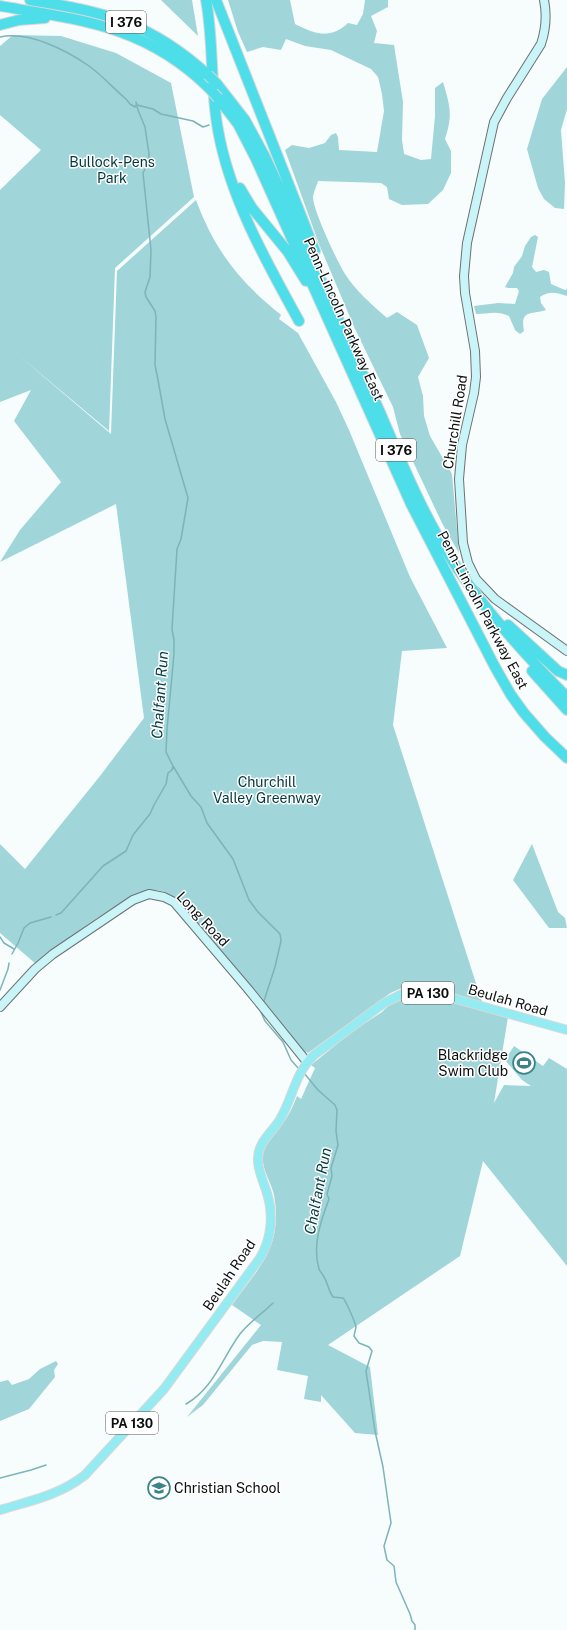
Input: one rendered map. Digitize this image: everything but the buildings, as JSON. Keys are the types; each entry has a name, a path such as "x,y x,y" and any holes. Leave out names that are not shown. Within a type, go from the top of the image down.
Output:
{"highway":[{"name":"Penn-Lincoln Parkway East","path":"30,0 88,10 130,23 168,43 187,56 208,75 218,98 238,124 250,145 409,498 505,685 534,725 567,758"},
{"path":"206,0 215,114 223,154 234,187 252,231 272,273 299,321"},
{"path":"216,0 320,265 340,323"},
{"name":"Penn-Lincoln Parkway East","path":"0,6 74,18 112,28 145,41 181,63 213,86 242,115 257,142 419,500 448,554 481,601 540,669 567,697"},
{"path":"0,25 29,19 74,18"},
{"path":"223,154 248,202 282,244 306,281 316,290"},
{"path":"427,534 462,586 486,618 567,710"},
{"path":"481,601 558,671 567,675"},
{"path":"540,669 567,702"}],"main road":[{"name":"Beulah Road","path":"0,1510 56,1493 76,1482 85,1475 164,1389 260,1258 269,1238 270,1211 268,1196 258,1158 260,1149 289,1104 298,1075 305,1064 384,1003 396,996 407,993 423,992 435,994 567,1030"}],"street":[{"name":"Churchill Road","path":"544,0 546,14 544,35 541,44 507,98 494,122 467,243 464,276 465,293 475,351 476,377 474,393 462,445 460,479 464,543 468,563 476,580 494,600 567,651"},
{"name":"Long Road","path":"0,1007 34,969 53,954 134,900 149,894 164,896 174,902 262,1006 305,1064"}],"green space":[{"path":"161,0 192,0 198,36"},
{"path":"228,0 290,0 295,24 322,34 335,32 348,23 357,25 363,14 365,0 388,0 388,7 371,16 377,31 374,43 394,45 403,102 402,140 404,154 421,160 431,159 435,116 435,88 443,82 450,110 449,123 445,139 451,151 451,173 443,190 428,204 402,205 389,199 387,187 381,183 318,181 313,198 321,225 345,274 354,286 387,318 397,312 417,325 429,358 418,377 423,396 424,416 430,436 452,474 459,553 442,523 400,434 393,407 355,329 319,244 285,150 292,145 309,148 325,143 331,135 336,133 338,137 339,150 377,152 384,111 378,77 371,69 331,50 305,46 286,39 281,50 263,47 247,52 238,32"},
{"name":"Churchill Valley Greenway","path":"13,35 61,36 116,53 171,83 194,197 115,268 109,431 17,354 111,434 117,271 196,200 211,235 230,264 253,290 281,315 279,319 298,333 336,402 410,577 447,648 402,651 393,725 482,1002 453,993 433,989 413,987 401,988 389,994 308,1053 301,1050 253,988 178,900 164,892 153,890 143,892 130,898 85,926 49,952 36,964 0,933 0,844 25,869 100,776 144,718 116,504 0,562 20,530 61,482 14,421 31,390 0,402 0,190 41,150 0,115 0,46"},
{"path":"567,67 567,109 561,130 565,183 564,209 555,208 544,199 538,188 527,149 542,99"},
{"path":"535,235 538,237 532,267 536,272 544,270 549,272 551,284 565,290 567,289 567,296 557,293 547,293 540,297 541,303 546,310 531,313 525,316 523,324 524,331 520,334 515,330 509,316 496,313 476,314 474,306 498,303 515,304 519,291 517,288 505,287 513,273 514,267 522,256 525,246 531,237"},
{"path":"532,844 558,912 565,918 567,928 549,928 513,880"},
{"path":"414,996 441,999 508,1017 494,1103 504,1085 531,1086 522,1080 505,1060 514,1046 543,1066 549,1058 567,1069 567,1266 483,1161 460,1256 328,1345 370,1367 378,1435 355,1433 321,1395 321,1402 304,1399 308,1376 277,1370 282,1342 263,1341 252,1345 203,1405 187,1417 261,1325 232,1305 252,1279 267,1255 275,1229 276,1213 274,1195 263,1165 263,1154 266,1146 286,1119 297,1096 301,1099 315,1068 311,1065 353,1031 382,1012 389,1005"},
{"path":"56,1361 58,1364 54,1370 55,1377 29,1409 0,1421 0,1382 8,1380 12,1385 29,1379 40,1369"}],"waterway":[{"path":"0,37 11,36 35,39 58,48 89,66 104,78 130,104 135,107 136,105"},
{"name":"Chalfant Run","path":"136,102 145,127 149,154 149,161 143,173 151,250 150,277 145,292 146,297 155,311 156,317 155,365 165,419 188,498 181,539 177,549 172,629 174,654 166,752 191,796 201,807 207,823 233,859 249,900 258,912 280,934 281,941 275,967 263,1004"},
{"path":"137,105 153,109 161,114 193,121 203,127 209,125"},
{"path":"56,915 61,913 103,866 126,851 133,835 150,814 166,784 168,773 172,770 173,766"},
{"path":"12,954 24,928 30,923 51,917"},
{"path":"0,937 4,943 14,949"},
{"path":"0,990 9,963"},
{"name":"Chalfant Run","path":"261,1009 265,1021 283,1042 291,1060 299,1069"},
{"name":"Chalfant Run","path":"304,1073 318,1090 335,1105 337,1110 336,1131 338,1145 331,1168 332,1176 327,1194 329,1199 318,1233 316,1251 317,1260 319,1270 323,1275 333,1297 343,1298 348,1307 356,1327 354,1336 359,1343 369,1347 372,1351 366,1371 391,1523 384,1546 387,1560 394,1566 396,1582 415,1625 415,1630"},
{"path":"186,1404 204,1390 211,1381 240,1334 251,1322 273,1303"},
{"path":"0,1478 46,1465"}],"place":[{"name":"Blackridge Swim Club","path":"524,1063"},
{"name":"Christian School","path":"159,1488"}],"park label":[{"name":"Bullock-Pens Park","path":"112,170"}]}
